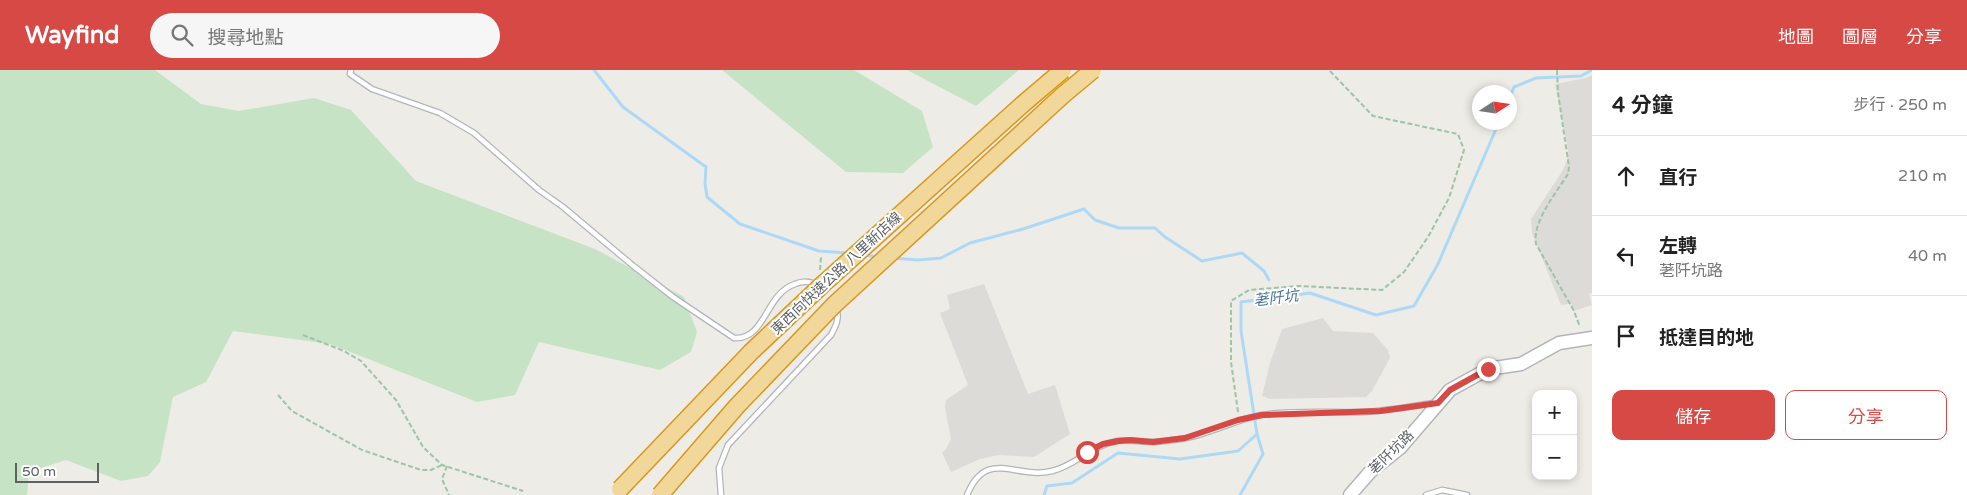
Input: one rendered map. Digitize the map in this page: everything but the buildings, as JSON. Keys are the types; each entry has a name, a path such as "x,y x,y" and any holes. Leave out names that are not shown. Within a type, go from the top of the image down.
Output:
{"highway":[{"name":"東西向快速公路 八里新店線","path":"620,489 751,352 822,285 1063,70"},
{"name":"東西向快速公路 八里新店線","path":"660,495 737,406 834,305 982,168 1092,70"}],"street":[{"name":"荖阡坑路","path":"1350,495 1370,472 1400,448 1450,390 1488,369 1522,364 1559,343 1587,339"}],"lane":[{"path":"351,70 350,74 372,89 440,113 474,133 631,264 673,297 734,338 743,338 750,335 780,291 789,286 801,282 813,283 825,289"},
{"path":"721,495 719,468 728,445 830,335 837,324 838,312 833,298"},
{"path":"968,495 978,476 987,471 1004,468 1033,473 1050,472 1072,463 1087,452 1103,444 1130,440 1153,442 1185,438 1240,419 1262,415 1380,411 1438,403"},
{"path":"1426,495 1442,490 1467,495"}],"path":[{"path":"1240,419 1230,362 1232,301 1249,290 1299,286 1382,290 1404,272 1428,237 1449,198 1464,150 1458,134 1373,116 1329,70"},
{"path":"1557,70 1558,93 1569,167 1568,174 1536,226 1535,238 1536,244 1574,311 1587,339"},
{"path":"303,335 344,351 361,361 396,400 423,447 442,465 523,492"},
{"path":"278,395 292,411 362,450 422,470 431,470 442,465"},
{"path":"447,466 442,479 450,495"}],"shaded area":[{"path":"1592,75 1592,293 1589,294 1592,305 1574,311 1570,304 1561,305 1532,233 1531,219 1567,161 1568,150 1555,84"},
{"path":"984,284 1028,394 1055,385 1070,434 1034,457 998,455 980,459 951,472 942,453 951,439 945,408 946,400 968,385 940,313 950,309 947,295"},
{"path":"1323,318 1333,331 1373,333 1388,350 1390,358 1372,391 1366,397 1270,399 1262,396 1270,363 1282,329"}],"green space":[{"path":"0,70 155,70 201,104 239,111 314,98 351,110 416,181 595,249 684,297 697,332 691,352 660,370 539,342 515,395 477,402 330,344 233,331 206,382 173,397 160,462 148,476 121,481 66,460 29,472 27,495 0,495"},
{"path":"722,70 854,70 922,111 933,147 903,173 846,172"},
{"path":"907,70 1019,70 976,106"}],"waterway":[{"path":"594,70 623,107 706,167 705,183 707,197 740,224 819,251 847,253"},
{"name":"荖阡坑","path":"1517,86 1536,78 1581,76 1592,70"},
{"name":"荖阡坑","path":"1044,495 1047,486 1072,483 1118,453 1180,459 1238,451 1257,434 1241,331 1241,302 1310,293 1376,315 1414,306 1438,264 1496,130"},
{"path":"893,258 918,260 941,258 970,243 1023,229 1084,209 1095,220 1119,228 1155,228 1165,237 1202,261 1242,253 1264,271 1269,280"},
{"path":"863,255 879,257"},
{"path":"1240,495 1263,454 1257,434"}],"route":[{"path":"1087,452 1103,444 1118,441 1153,442 1185,438 1238,420 1262,415 1380,411 1438,403 1450,390 1488,369"}]}
